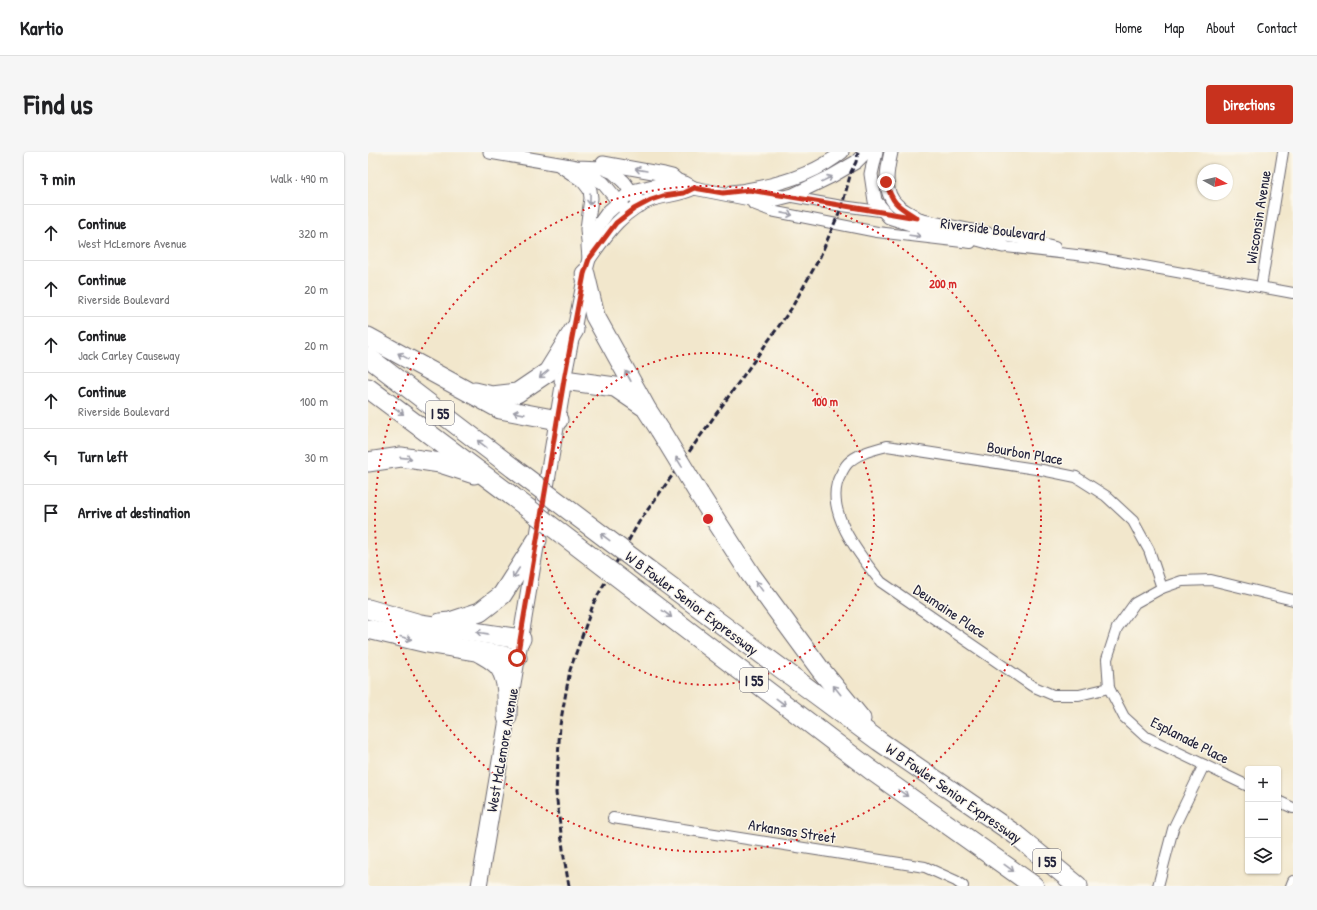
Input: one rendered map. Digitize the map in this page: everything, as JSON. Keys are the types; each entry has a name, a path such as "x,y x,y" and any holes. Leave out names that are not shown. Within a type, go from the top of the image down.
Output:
{"highway":[{"path":"587,260 595,316 647,410 756,582 820,669 879,741"},
{"path":"462,389 492,396 517,393 548,372 574,330"},
{"path":"368,337 500,409 558,420"},
{"name":"W B Fowler Senior Expressway","path":"368,357 512,468 879,741 1016,835 1078,886"},
{"path":"564,380 616,387 647,410"},
{"name":"W B Fowler Senior Expressway","path":"368,388 489,478 871,770 1034,886"},
{"path":"368,462 401,457 440,463 489,478"},
{"path":"420,624 450,622 480,612 502,595 537,540"},
{"path":"368,609 420,624 521,639"},
{"path":"368,629 427,644 517,658"},
{"path":"479,652 496,663 500,668 503,675 507,697 507,717"}],"main road":[{"name":"West McLemore Avenue","path":"479,886 564,380"}],"street":[{"path":"490,152 576,167 603,168 613,172 632,191 642,205"},
{"path":"723,193 749,190 812,172 842,152"},
{"path":"723,193 765,202 793,195 832,176 856,162 866,152"},
{"path":"876,152 871,174 875,201 883,212 889,217 920,228 966,236 1003,246"},
{"path":"891,152 886,182 890,197 897,206 917,218"},
{"name":"Wisconsin Avenue","path":"1261,287 1284,152"},
{"name":"Riverside Boulevard","path":"556,163 574,160 606,163 664,174 672,176 678,181 694,188 723,193 771,211 877,232 1094,257 1293,293"},
{"path":"556,163 583,181 590,190 591,198 587,229 587,260"},
{"path":"576,167 603,183 629,213"},
{"path":"632,191 678,181"},
{"name":"West McLemore Avenue","path":"587,260 616,223 629,213 651,200 663,196 684,193 694,188"},
{"name":"Riverside Boulevard","path":"749,190 917,218 1030,241 1094,257"},
{"name":"West McLemore Avenue","path":"564,380 587,260 595,230 608,212 632,191"},
{"name":"Bourbon Place","path":"838,480 847,464 865,452 887,446 1042,470 1076,477 1106,496 1133,521 1149,550 1162,588"},
{"name":"Deumaine Place","path":"838,480 835,499 839,518 862,559 881,582 1032,686 1053,695 1079,695 1109,688"},
{"name":"Esplanade Place","path":"1245,785 1146,737 1124,717 1109,688 1107,659 1117,628 1135,603 1162,588 1182,581 1211,580 1293,600"},
{"path":"1158,886 1173,829 1204,765"},
{"path":"1280,802 1293,808"},
{"name":"Arkansas Street","path":"613,818 925,867 956,881 962,886"},
{"path":"1291,886 1293,881"}],"railway":[{"path":"569,886 556,793 560,725 570,670 594,602 639,522 791,309 819,259 842,206 858,152"}],"route":[{"path":"517,658 564,380 584,274 589,259 605,237 616,223 634,209 651,200 663,196 684,193 694,188 723,193 749,190 917,218 897,206 890,197 886,182"}]}
